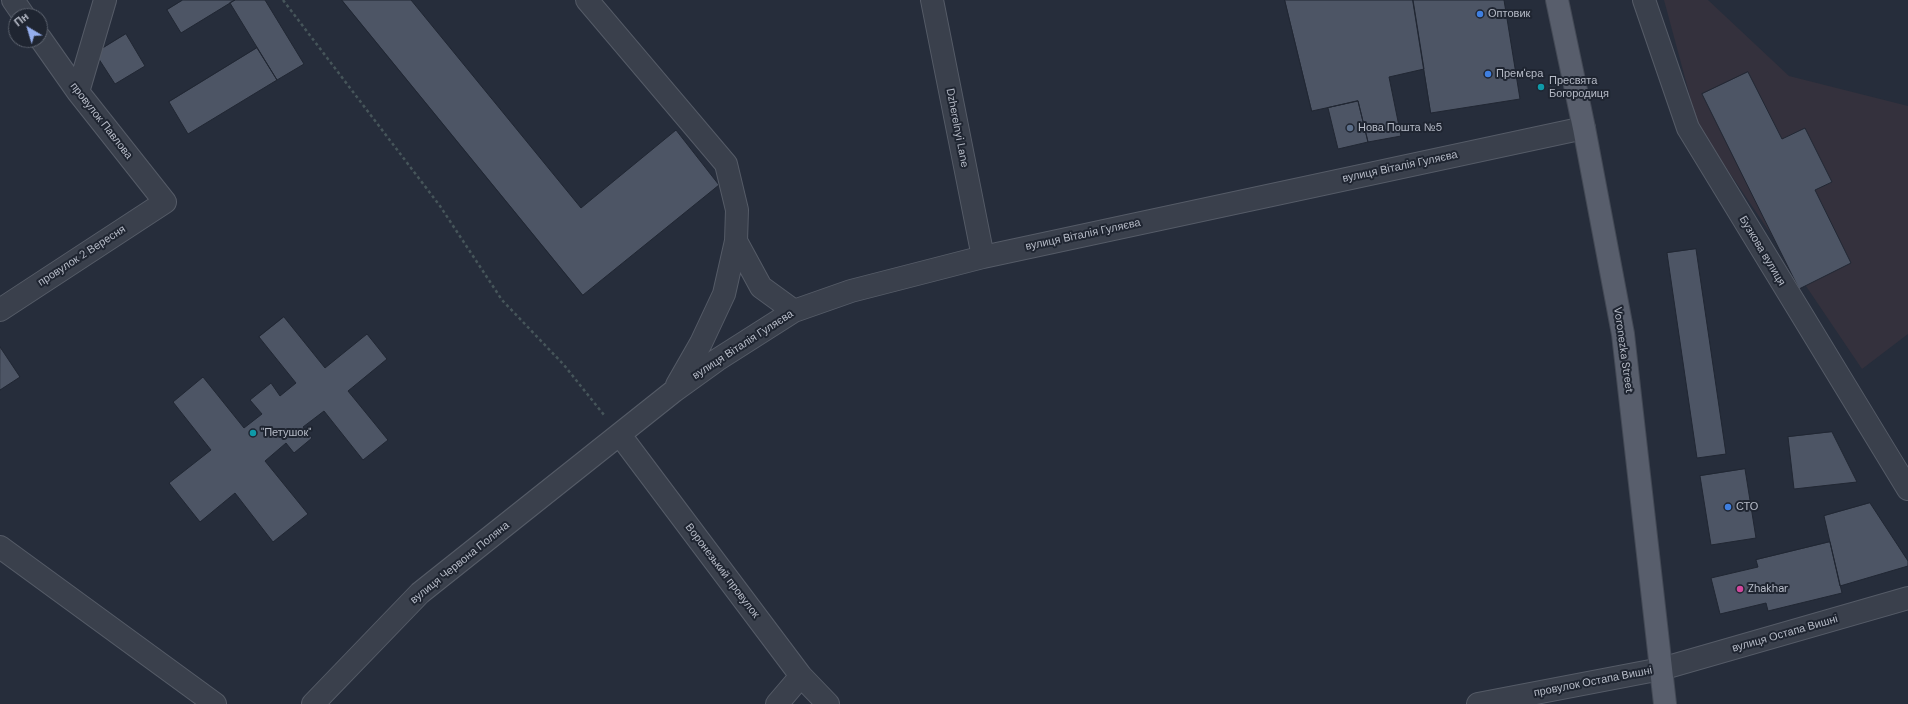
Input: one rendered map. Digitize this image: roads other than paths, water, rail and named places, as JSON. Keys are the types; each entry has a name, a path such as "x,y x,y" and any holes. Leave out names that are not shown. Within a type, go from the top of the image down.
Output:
{"main road":[{"name":"Voronezka Street","path":"1557,0 1584,128 1622,334 1665,704"}],"street":[{"path":"78,92 105,0"},
{"path":"587,0 726,164 737,210 736,241 724,294 701,343 674,391"},
{"name":"Dzherelnyi Lane","path":"932,0 982,257"},
{"name":"Бузкова вулиця","path":"1644,0 1688,128 1908,489"},
{"name":"провулок Павлова","path":"47,48 78,92 165,202"},
{"name":"вулиця Віталія Гуляєва","path":"620,435 674,391 717,360 794,311 851,291 982,257 1584,128"},
{"name":"провулок 2 Вересня","path":"0,310 165,202"},
{"path":"736,241 761,287 794,311"},
{"name":"Воронезький провулок","path":"620,435 801,676 828,704"},
{"name":"вулиця Червона Поляна","path":"313,704 420,593 620,435"},
{"path":"0,547 215,704"},
{"name":"вулиця Остапа Вишні","path":"1661,669 1908,598"},
{"name":"провулок Остапа Вишні","path":"1478,704 1661,669"},
{"path":"777,704 801,676"}],"place":[{"name":"Оптовик","path":"1480,14"},
{"name":"Прем'єра","path":"1488,74"},
{"name":"Пресвята Богородиця","path":"1541,87"},
{"name":"Нова Пошта №5","path":"1350,128"},
{"name":"\"Петушок\"","path":"253,433"},
{"name":"СТО","path":"1728,507"},
{"name":"Zhakhar","path":"1740,589"}]}
